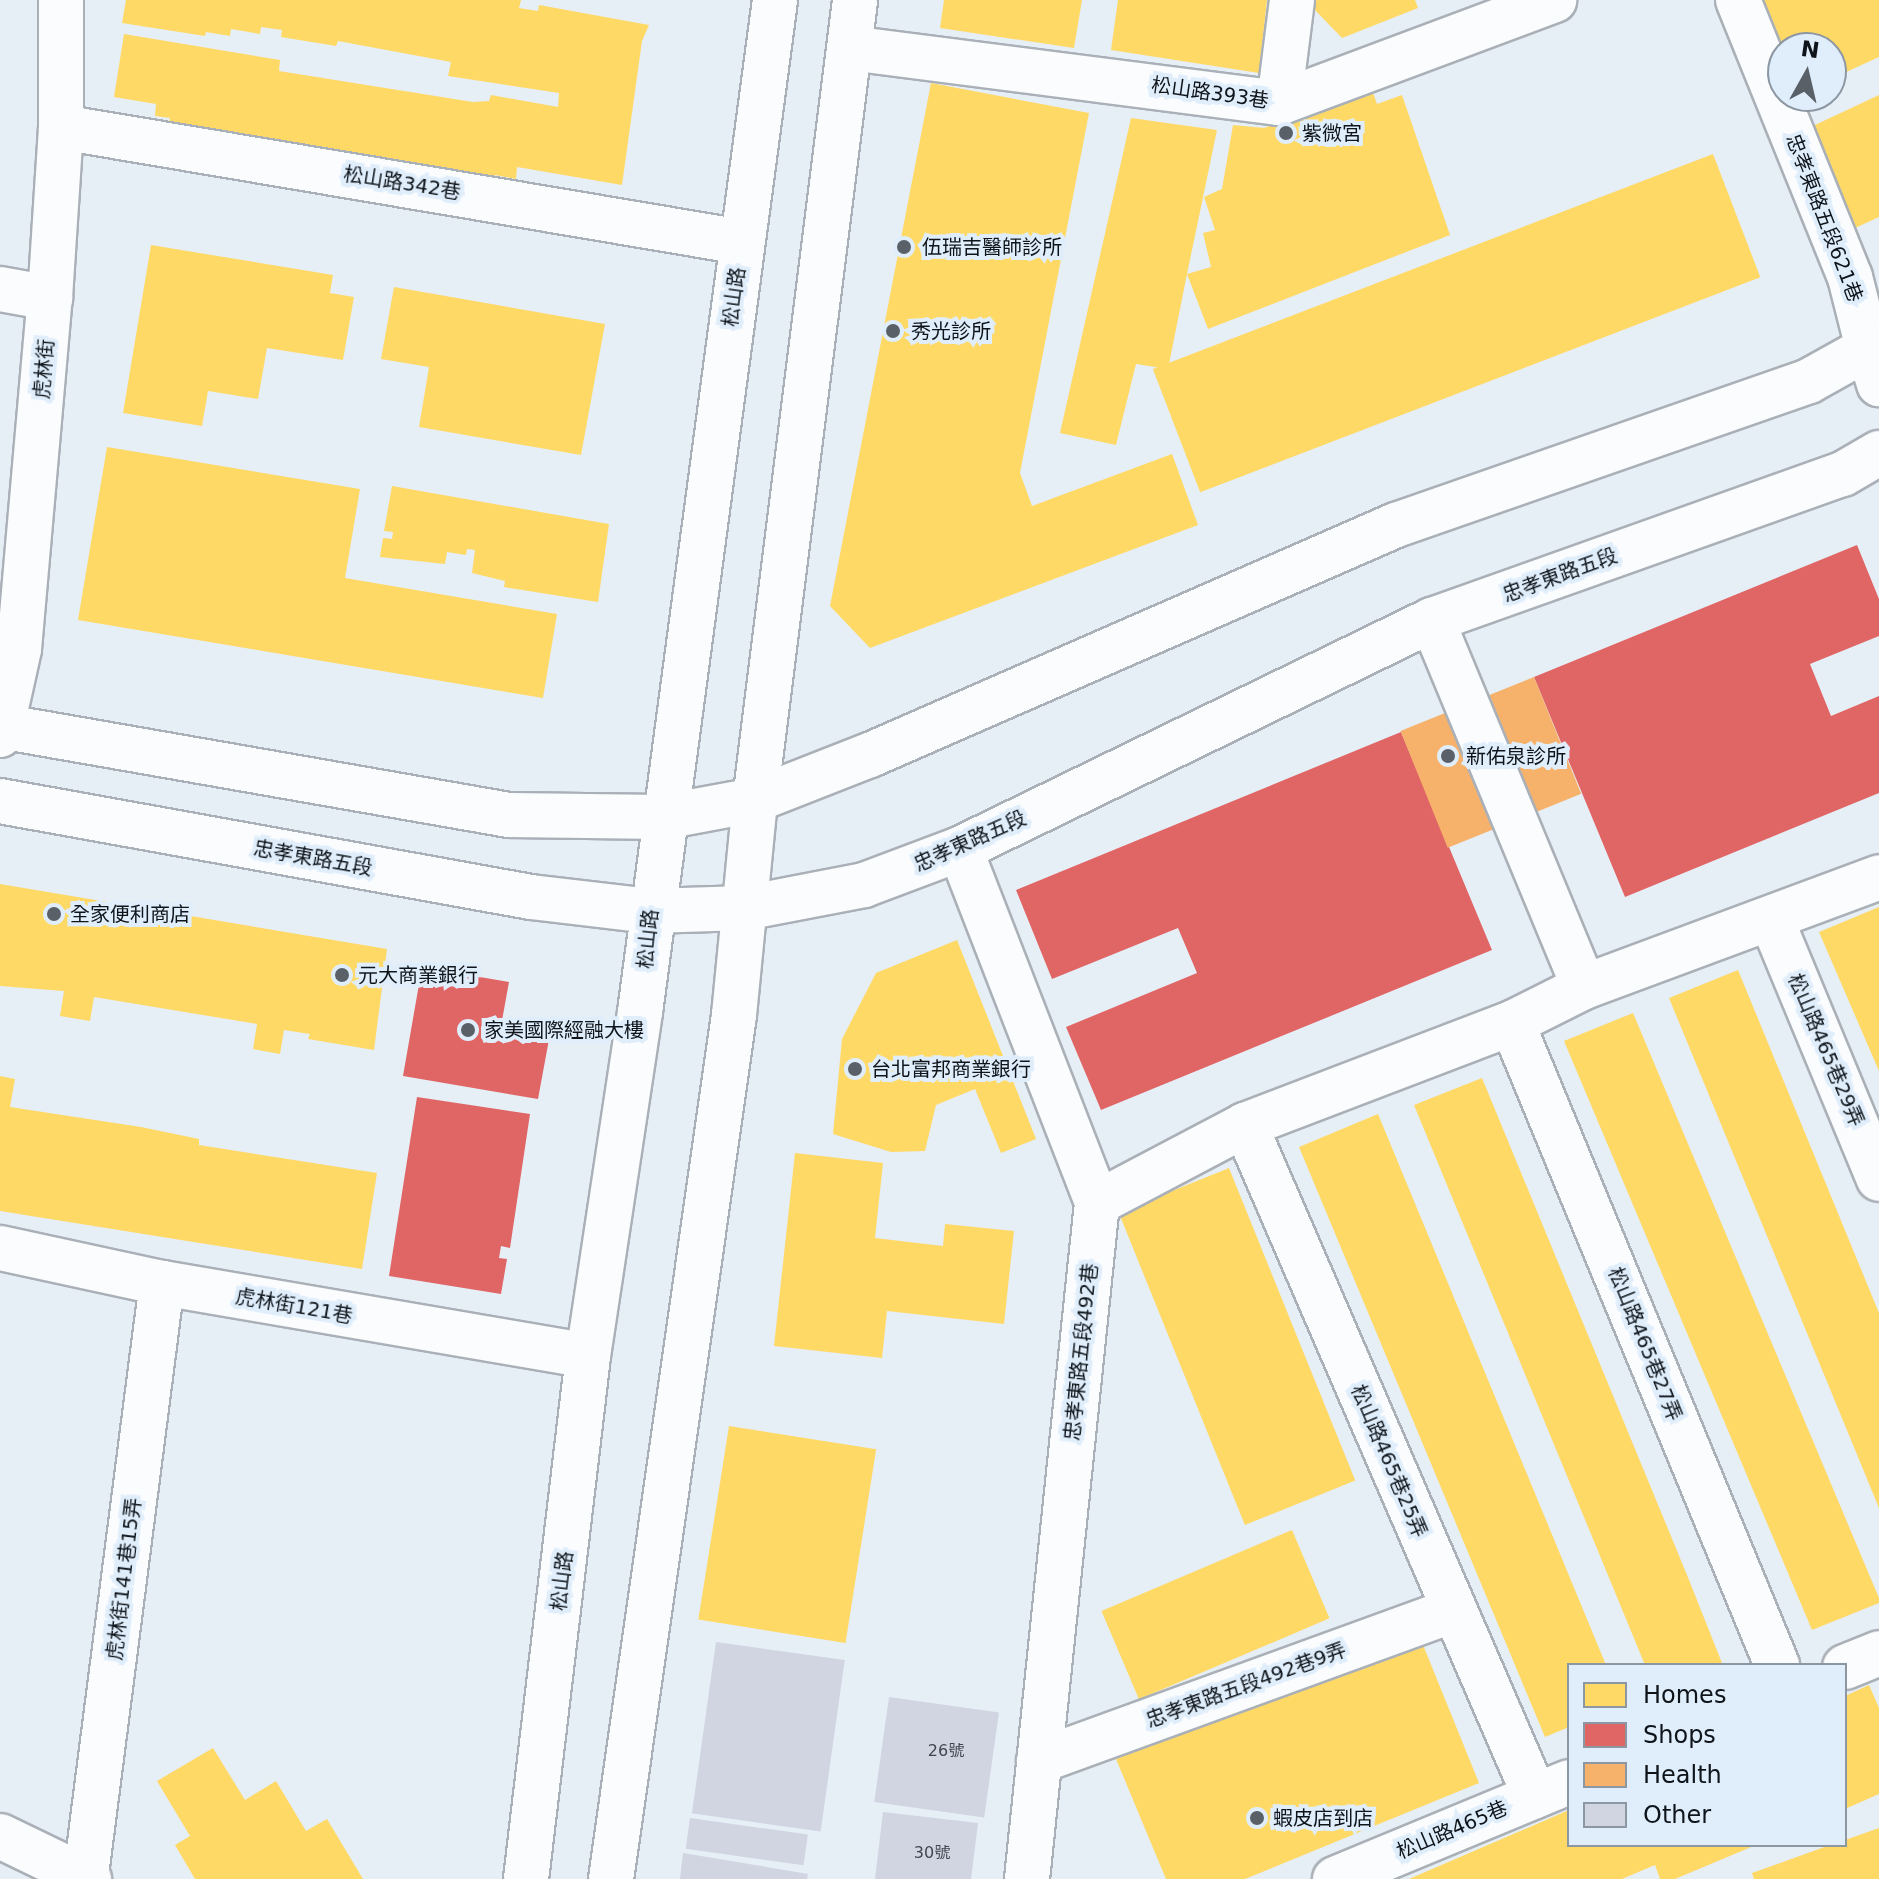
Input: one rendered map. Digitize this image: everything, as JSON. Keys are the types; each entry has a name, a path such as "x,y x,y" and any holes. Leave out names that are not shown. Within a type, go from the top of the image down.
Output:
{"main road":[{"name":"虎林街","path":"1,729 19,649 50,298 61,127 61,0"},
{"name":"松山路","path":"526,1879 588,1356 775,0"},
{"path":"611,1879 734,1015 755,800 855,0"},
{"path":"1279,103 1292,0"},
{"name":"松山路393巷","path":"850,48 1279,103 1554,0"},
{"name":"忠孝東路五段621巷","path":"1738,0 1850,277 1875,358"},
{"name":"松山路342巷","path":"61,127 742,242"},
{"path":"0,289 50,298"},
{"path":"1,729 509,815 663,817 755,800 870,755 1396,525 1875,358"},
{"name":"忠孝東路五段","path":"0,801 531,897 651,911 745,908 864,885 960,849 1432,620 1843,474 1879,453"},
{"path":"1432,620 1584,987"},
{"name":"忠孝東路五段492巷","path":"960,849 1097,1203 1027,1879"},
{"path":"1097,1203 1245,1125 1512,1023 1584,987 1772,921 1879,877"},
{"name":"松山路465巷29弄","path":"1772,921 1879,1179"},
{"name":"松山路465巷27弄","path":"1512,1023 1776,1663"},
{"name":"松山路465巷25弄","path":"1245,1125 1453,1610 1552,1789"},
{"name":"虎林街121巷","path":"0,1248 162,1283 588,1356"},
{"name":"虎林街141巷15弄","path":"87,1877 162,1283"},
{"name":"忠孝東路五段492巷9弄","path":"1039,1761 1453,1610"},
{"path":"1847,1666 1879,1653"},
{"name":"松山路465巷","path":"1345,1877 1552,1789"},
{"path":"0,1836 87,1877"}],"building: Homes":[{"path":"126,0 521,0 519,8 538,11 539,5 649,25 642,41 622,185 517,167 516,179 495,175 492,191 167,131 170,118 155,116 156,104 114,97 124,34 280,60 279,71 473,102 489,101 491,95 558,107 559,93 448,76 451,62 338,41 336,46 281,37 282,30 261,27 260,34 231,29 230,36 206,32 205,36 122,23"},
{"path":"944,0 1082,0 1074,48 940,28"},
{"path":"1118,0 1267,0 1259,73 1111,50"},
{"path":"1314,0 1415,0 1418,8 1342,38 1313,8"},
{"path":"1744,0 1879,0 1879,57 1847,72 1847,32 1767,32 1767,55"},
{"path":"931,83 1089,113 1020,473 1032,506 1172,454 1198,525 870,648 830,606"},
{"path":"1371,87 1377,104 1402,95 1450,235 1208,329 1187,274 1211,267 1203,233 1215,230 1204,197 1222,189 1233,125 1264,128"},
{"path":"1879,95 1879,217 1842,234 1800,132"},
{"path":"1131,118 1217,130 1168,369 1136,364 1116,445 1060,433"},
{"path":"1713,154 1760,277 1200,492 1153,369"},
{"path":"151,245 333,275 330,293 354,297 343,360 267,348 258,399 208,391 202,426 123,413"},
{"path":"394,287 605,324 581,455 419,427 429,367 381,359"},
{"path":"107,447 360,489 345,578 557,614 543,698 78,620"},
{"path":"392,486 609,524 598,602 504,587 505,581 472,573 475,550 467,549 466,555 447,552 445,564 380,557 383,538 392,539 393,532 384,531"},
{"path":"0,884 387,949 374,1050 308,1039 310,1034 284,1030 280,1054 253,1049 257,1024 94,997 90,1021 60,1016 64,991 0,986"},
{"path":"1879,907 1879,1071 1819,932"},
{"path":"957,940 1036,1139 1001,1153 975,1089 936,1105 925,1151 891,1152 833,1134 842,1039 876,973"},
{"path":"1738,970 1879,1313 1879,1508 1669,998"},
{"path":"1633,1013 1879,1598 1879,1603 1812,1630 1564,1041"},
{"path":"0,1076 15,1079 10,1107 141,1127 199,1139 199,1145 377,1173 362,1269 0,1211"},
{"path":"1482,1078 1722,1663 1644,1663 1414,1105"},
{"path":"1378,1114 1605,1663 1567,1663 1567,1728 1545,1737 1299,1147"},
{"path":"795,1153 883,1163 875,1238 943,1246 945,1224 1014,1231 1004,1324 887,1311 882,1358 774,1346"},
{"path":"1229,1168 1355,1480 1245,1525 1119,1213"},
{"path":"729,1426 876,1449 846,1643 698,1620"},
{"path":"1292,1530 1330,1618 1139,1699 1101,1611"},
{"path":"1419,1635 1479,1783 1245,1879 1166,1879 1116,1759"},
{"path":"1869,1685 1879,1708 1879,1794 1847,1808 1847,1695"},
{"path":"213,1748 245,1800 276,1781 306,1831 327,1819 363,1879 195,1879 175,1845 190,1836 157,1781"},
{"path":"1567,1811 1567,1847 1751,1847 1675,1879 1660,1879 1655,1865 1622,1879 1409,1879"},
{"path":"1879,1828 1879,1879 1754,1879 1752,1873 1824,1847 1847,1847 1847,1839"}],"building: Shops":[{"path":"1857,545 1879,599 1879,636 1810,664 1831,716 1879,696 1879,793 1625,897 1534,677"},
{"path":"1401,732 1492,950 1101,1110 1066,1027 1197,973 1178,928 1052,979 1016,890"},
{"name":"家美國際經融大樓","path":"422,967 509,982 501,1026 550,1034 538,1099 403,1076"},
{"path":"417,1097 530,1114 510,1248 501,1246 499,1258 507,1259 501,1294 389,1276"}],"building: Health":[{"path":"1534,677 1581,794 1448,848 1400,731"}],"building: Other":[{"path":"716,1642 845,1660 821,1831 692,1813"},
{"path":"889,1697 999,1712 984,1817 874,1802"},
{"path":"883,1812 978,1823 971,1879 875,1879"},
{"path":"690,1818 808,1835 804,1865 686,1849"},
{"path":"683,1853 808,1874 807,1879 680,1879"}],"place":[{"name":"紫微宮","path":"1286,133"},
{"name":"伍瑞吉醫師診所","path":"904,247"},
{"name":"秀光診所","path":"893,331"},
{"name":"新佑泉診所","path":"1448,756"},
{"name":"全家便利商店","path":"54,914"},
{"name":"元大商業銀行","path":"342,975"},
{"name":"家美國際經融大樓","path":"468,1030"},
{"name":"台北富邦商業銀行","path":"855,1069"},
{"name":"蝦皮店到店","path":"1257,1818"}]}
